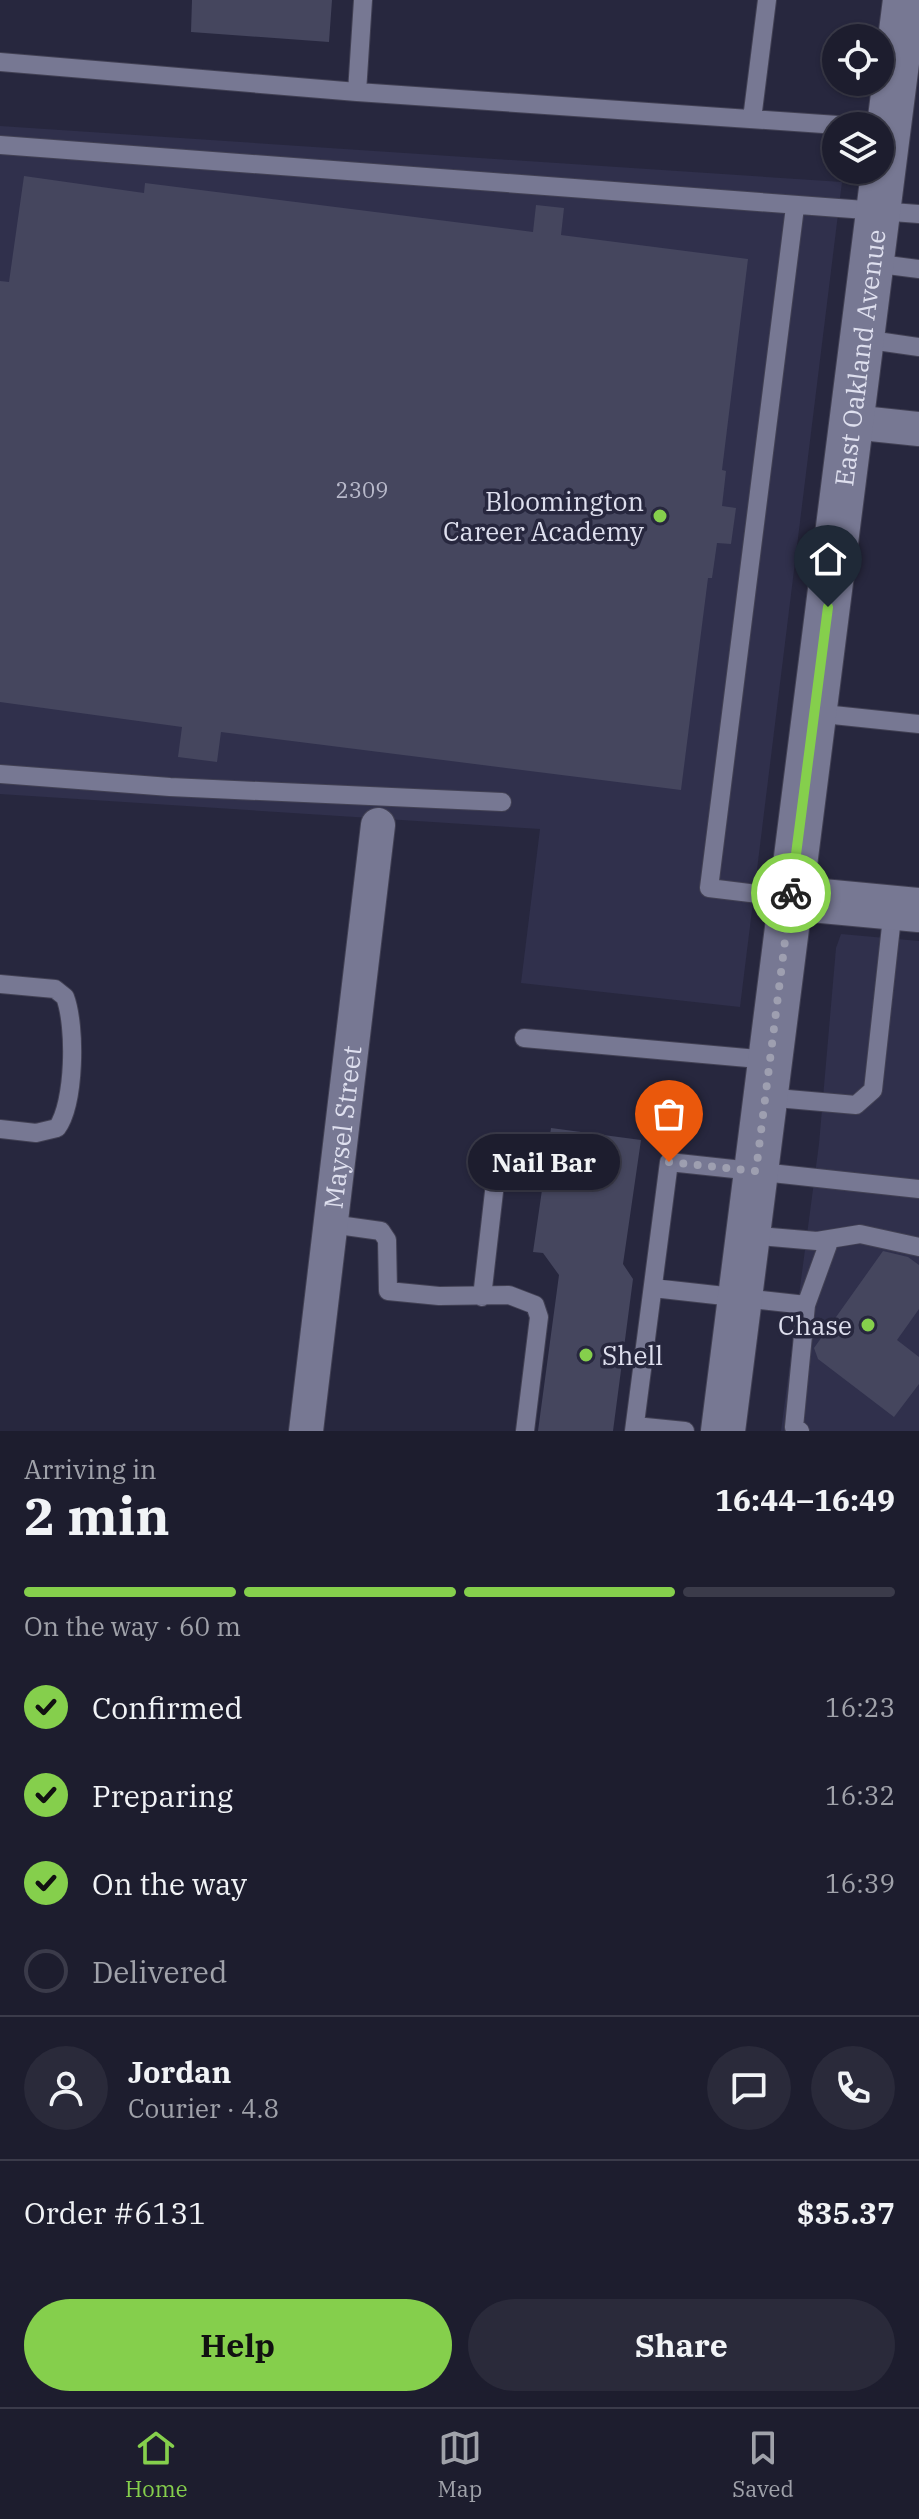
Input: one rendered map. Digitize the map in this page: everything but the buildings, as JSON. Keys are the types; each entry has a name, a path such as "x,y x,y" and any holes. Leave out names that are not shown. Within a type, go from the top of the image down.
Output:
{"main road":[{"name":"East Oakland Avenue","path":"878,112 905,0"},
{"name":"East Oakland Avenue","path":"723,1431 872,263 899,213 891,184"},
{"path":"790,898 906,909"}],"street":[{"path":"852,422 919,429"},
{"name":"Maysel Street","path":"306,1431 378,825"}],"lane":[{"path":"357,92 363,0"},
{"path":"752,119 767,0"},
{"path":"0,62 357,92 822,124"},
{"path":"0,145 899,213"},
{"path":"790,898 709,888 795,207"},
{"path":"872,263 919,269"},
{"path":"863,339 919,347"},
{"path":"814,713 919,724"},
{"path":"0,774 170,787 502,802"},
{"path":"524,1038 768,1078 856,1105 873,1090 906,909"},
{"path":"0,984 55,989 65,997 71,1013 67,1114 57,1128 36,1133 0,1129"},
{"path":"685,1431 634,1429 669,1162 919,1189"},
{"path":"482,1297 495,1183"},
{"path":"331,1224 381,1231 387,1240 388,1291 482,1297 509,1295 535,1305 539,1317 525,1431"},
{"path":"748,1235 817,1241 860,1234 919,1247"},
{"path":"800,1431 794,1427 794,1404 806,1305 830,1239"},
{"path":"653,1288 806,1305"}],"shaded area":[{"path":"0,126 842,184 740,1007 521,983 540,829 0,794"},
{"path":"841,934 919,941 919,1431 781,1431 819,1144 836,948"}],"way so far":[{"path":"669,1162 756,1171 791,893"}],"place":[{"name":"Bloomington Career Academy","path":"660,516"},
{"name":"Nail Bar","path":"669,1162"},
{"name":"Chase","path":"868,1325"},
{"name":"Shell","path":"586,1355"}],"route":[{"path":"791,893 828,607"}]}
